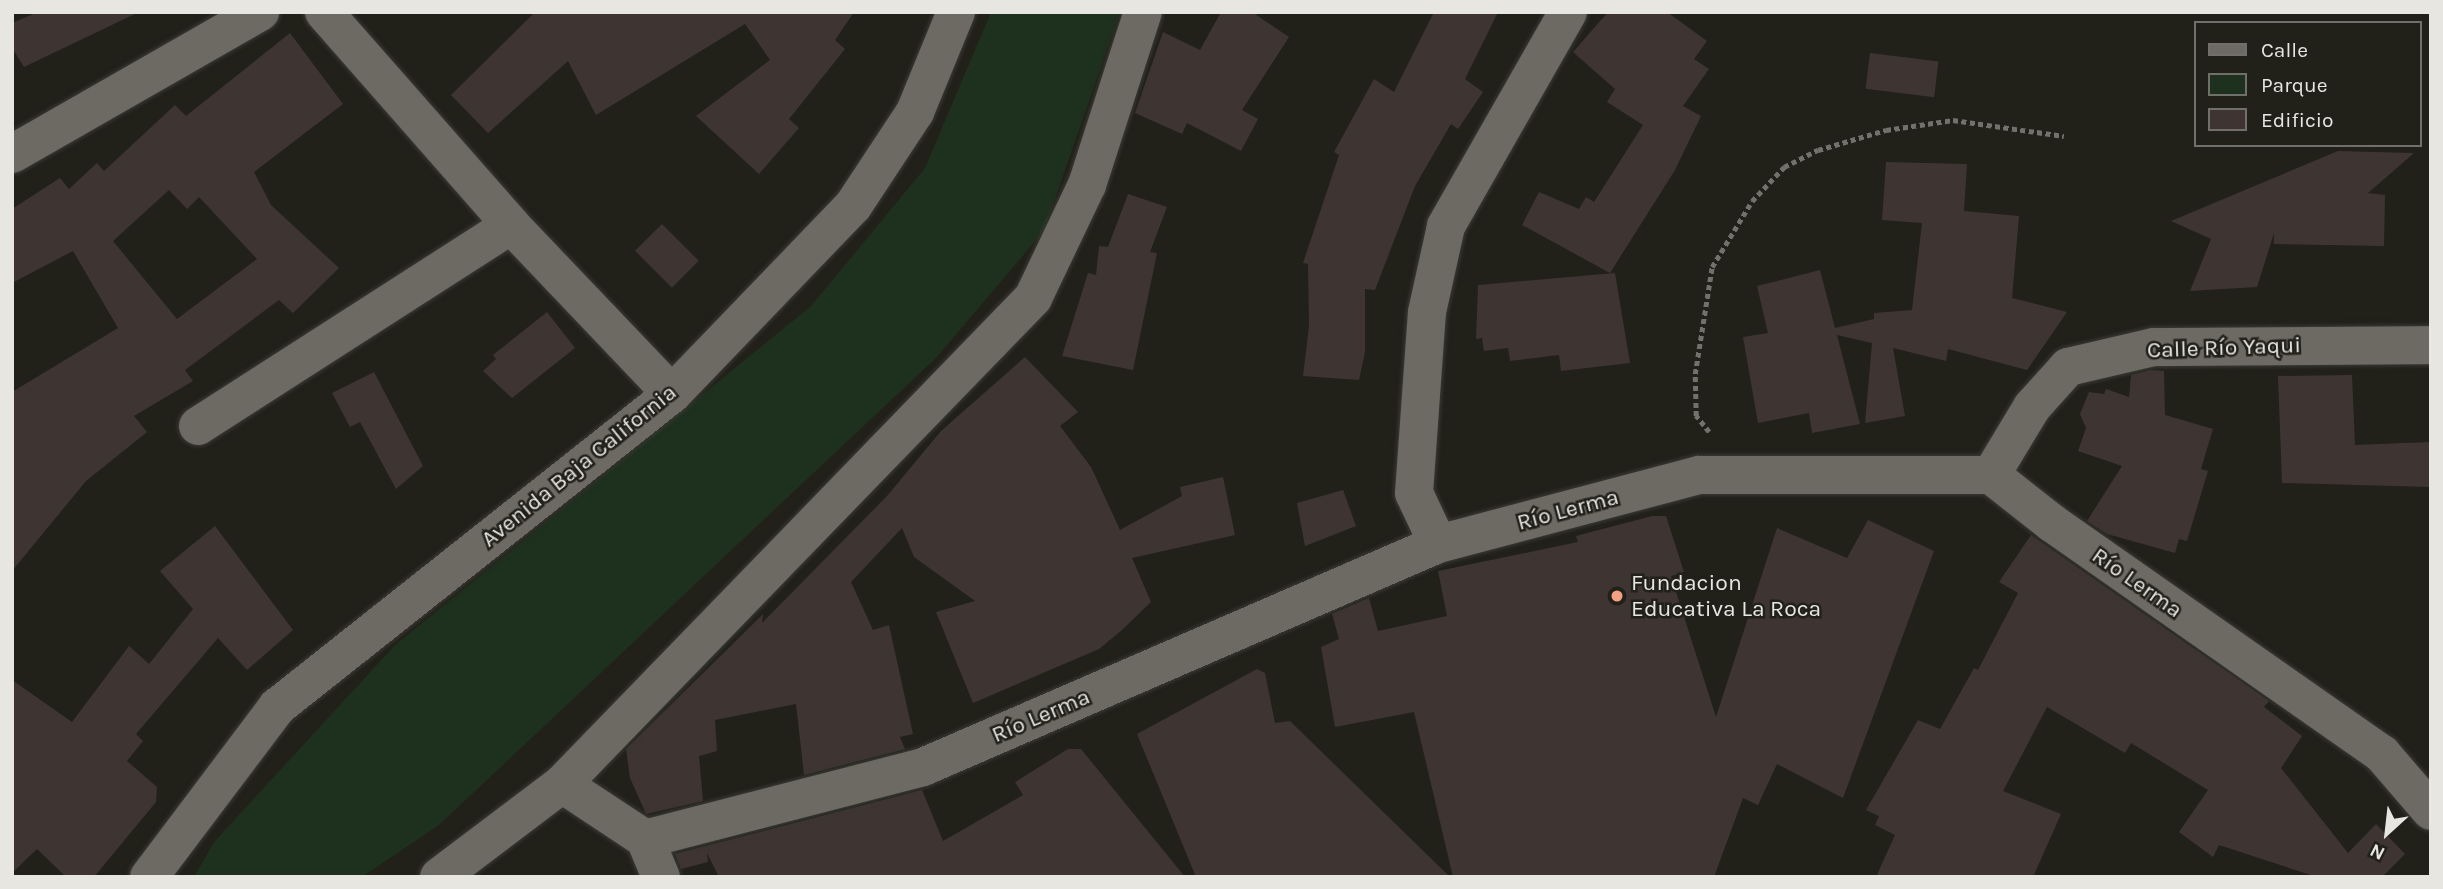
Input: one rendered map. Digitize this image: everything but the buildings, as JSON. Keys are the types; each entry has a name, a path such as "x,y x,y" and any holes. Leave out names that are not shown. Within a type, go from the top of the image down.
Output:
{"street":[{"path":"12,154 260,12"},
{"path":"324,12 511,225 671,394"},
{"name":"Avenida Baja California","path":"149,877 277,707 671,394 853,206 915,112 956,12"},
{"path":"439,877 562,784 1033,298 1087,186 1143,12"},
{"path":"1438,544 1414,493 1427,313 1446,226 1568,12"},
{"path":"198,426 511,225"},
{"name":"Calle Río Yaqui","path":"1991,475 2032,407 2068,367 2154,346 2431,345"},
{"name":"Río Lerma","path":"645,839 923,767 1438,544 1699,475 1991,475 2052,523 2382,754 2431,811"},
{"path":"562,784 645,839 661,877"}],"path":[{"path":"1741,475 1696,416 1695,374 1712,267 1752,201 1784,167 1818,150 1886,130 1953,120 2063,136"}],"green space":[{"path":"991,12 1120,12 1044,231 936,358 439,825 362,877 194,877 214,842 395,645 811,306 925,168"}],"place":[{"name":"Fundacion Educativa La Roca","path":"1617,596"}]}
